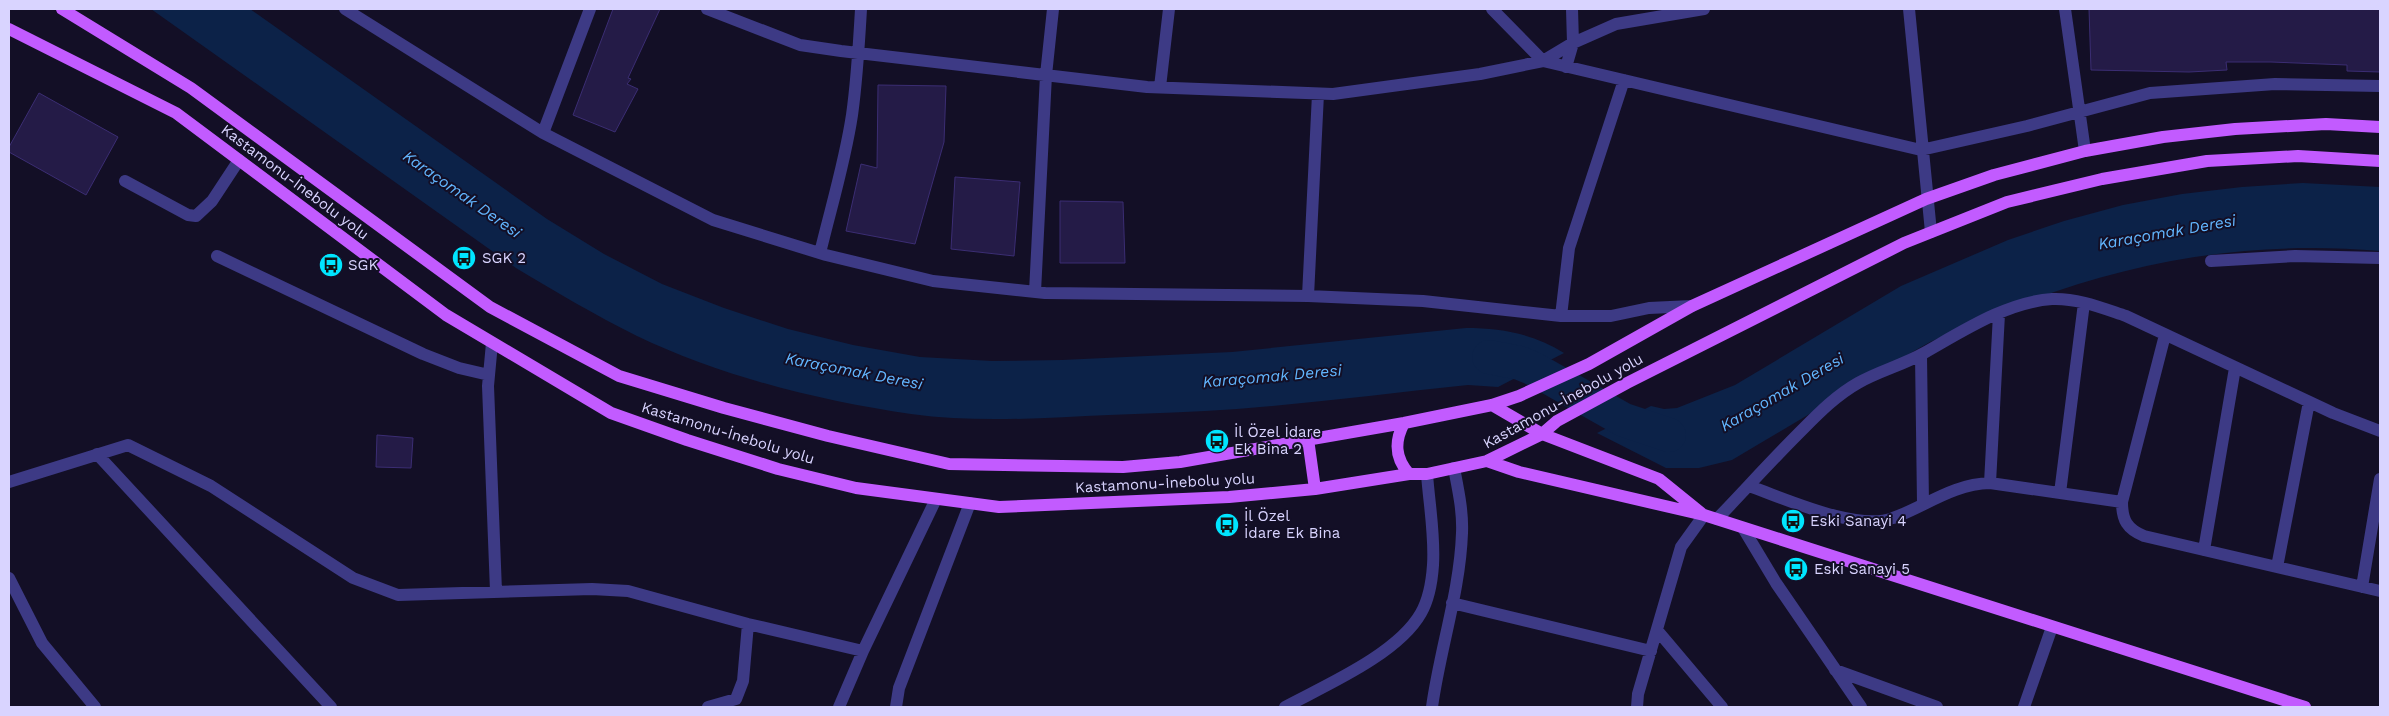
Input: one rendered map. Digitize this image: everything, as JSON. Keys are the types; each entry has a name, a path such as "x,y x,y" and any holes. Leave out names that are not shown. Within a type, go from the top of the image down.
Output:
{"main road":[{"path":"62,9 191,88 490,307 619,376 724,408 828,436 949,464 1123,467 1180,462 1404,423 1492,405 1519,396 1589,364 1692,306 1926,200 1994,175 2084,150 2163,137 2235,129 2326,124 2380,127"},
{"name":"Kastamonu-İnebolu yolu","path":"9,29 176,113 446,315 611,413 778,469 846,485 998,508 1229,497 1315,488 1409,474 1427,474 1487,461 1542,434 1557,420 1627,383 1904,243 2006,202 2102,178 2197,163 2298,156 2380,161"},
{"path":"1492,405 1542,434 1659,479 1704,515"},
{"path":"1404,423 1399,433 1398,452 1400,464 1409,474"},
{"path":"1308,440 1315,488"},
{"path":"1487,461 1518,472 1704,515 2305,707"}],"street":[{"path":"345,9 543,133 713,220 820,253 933,281 1035,292 1308,296 1423,301 1561,316 1611,316 1649,308 1692,306"},
{"path":"543,133 590,9"},
{"path":"707,9 800,45 859,54 1160,87 1318,94 1422,84 1543,61 1573,42 1616,24 1704,9"},
{"path":"820,253 852,116 859,54 861,9"},
{"path":"1035,292 1046,75 1053,9"},
{"path":"1160,87 1169,9"},
{"path":"1492,9 1543,61 1921,150 2027,126 2150,93 2275,84 2380,86"},
{"path":"1566,67 1573,42 1572,9"},
{"path":"1909,9 1921,150 1931,232"},
{"path":"2065,9 2084,150"},
{"path":"1561,316 1569,248 1624,80"},
{"path":"1308,296 1318,94"},
{"path":"125,181 188,215 196,216 212,201 239,160"},
{"path":"216,256 423,354 459,368 489,375"},
{"path":"2211,261 2295,256 2380,258"},
{"path":"1717,519 1827,405 1859,382 1921,355 1964,330 1999,314 2038,301 2054,299 2084,303 2126,316 2309,402 2380,431"},
{"path":"2060,493 2084,303"},
{"path":"1990,483 1999,314"},
{"path":"2165,335 2122,502 2124,523 2132,532 2380,591"},
{"path":"492,342 489,375 496,591"},
{"path":"1921,355 1923,504"},
{"path":"2204,550 2235,368"},
{"path":"2277,568 2309,402"},
{"path":"9,482 128,445 211,486 353,578 398,595 592,589 628,591 748,624 863,650"},
{"path":"97,454 331,707"},
{"path":"1432,707 1452,603 1462,534 1462,517 1454,468"},
{"path":"1285,707 1378,656 1408,630 1422,612 1429,589 1433,564 1427,474"},
{"path":"2362,587 2380,479"},
{"path":"1748,486 1829,514 1860,521 1892,519 1923,504 1974,484 1990,483 2122,502"},
{"path":"839,707 863,650 936,499"},
{"path":"896,707 899,688 970,504"},
{"path":"1637,707 1638,694 1681,547 1704,515"},
{"path":"1743,528 1776,583 1862,707"},
{"path":"9,578 42,643 95,707"},
{"path":"1452,603 1651,651"},
{"path":"708,707 736,703 743,681 748,624"},
{"path":"2024,707 2052,627"},
{"path":"1657,630 1722,707"},
{"path":"1835,670 1937,707"}],"water":[{"path":"151,9 250,9 547,219 604,254 662,284 724,308 788,329 853,345 920,357 992,361 1062,360 1232,352 1466,328 1492,329 1517,333 1541,341 1564,353 1498,387 1468,385 1295,404 1205,411 1035,418 985,419 936,417 877,409 806,394 736,375 669,350 621,328 546,286 516,268"},
{"path":"2303,183 2380,187 2380,251 2328,248 2277,249 2227,253 2177,260 2128,270 2079,284 2030,300 1930,342 1732,460 1699,468 1666,468 1597,433 1651,406 1664,409 1677,408 1735,385 1901,286 2008,240 2064,221 2123,205 2182,194 2242,187"}],"building":[{"path":"613,9 660,9 628,78 631,79 627,84 638,89 615,132 573,115"},
{"path":"2089,9 2380,9 2380,72 2347,71 2347,65 2271,62 2226,62 2227,70 2189,72 2091,70"},
{"path":"878,85 946,86 944,142 915,244 846,231 861,164 877,168"},
{"path":"39,93 118,137 86,195 9,152 9,147"},
{"path":"955,177 1020,182 1014,256 951,249"},
{"path":"1060,201 1123,202 1125,263 1060,263"},
{"path":"377,435 413,438 411,468 376,467"}],"waterway":[{"name":"Karaçomak Deresi","path":"1489,357 1520,363 1534,369 1624,420 1669,435"}],"place":[{"name":"SGK 2","path":"464,258"},
{"name":"SGK","path":"331,265"},
{"name":"İl Özel İdare Ek Bina 2","path":"1217,441"},
{"name":"Eski Sanayi 4","path":"1793,521"},
{"name":"İl Özel İdare Ek Bina","path":"1227,525"},
{"name":"Eski Sanayi 5","path":"1796,569"}]}
